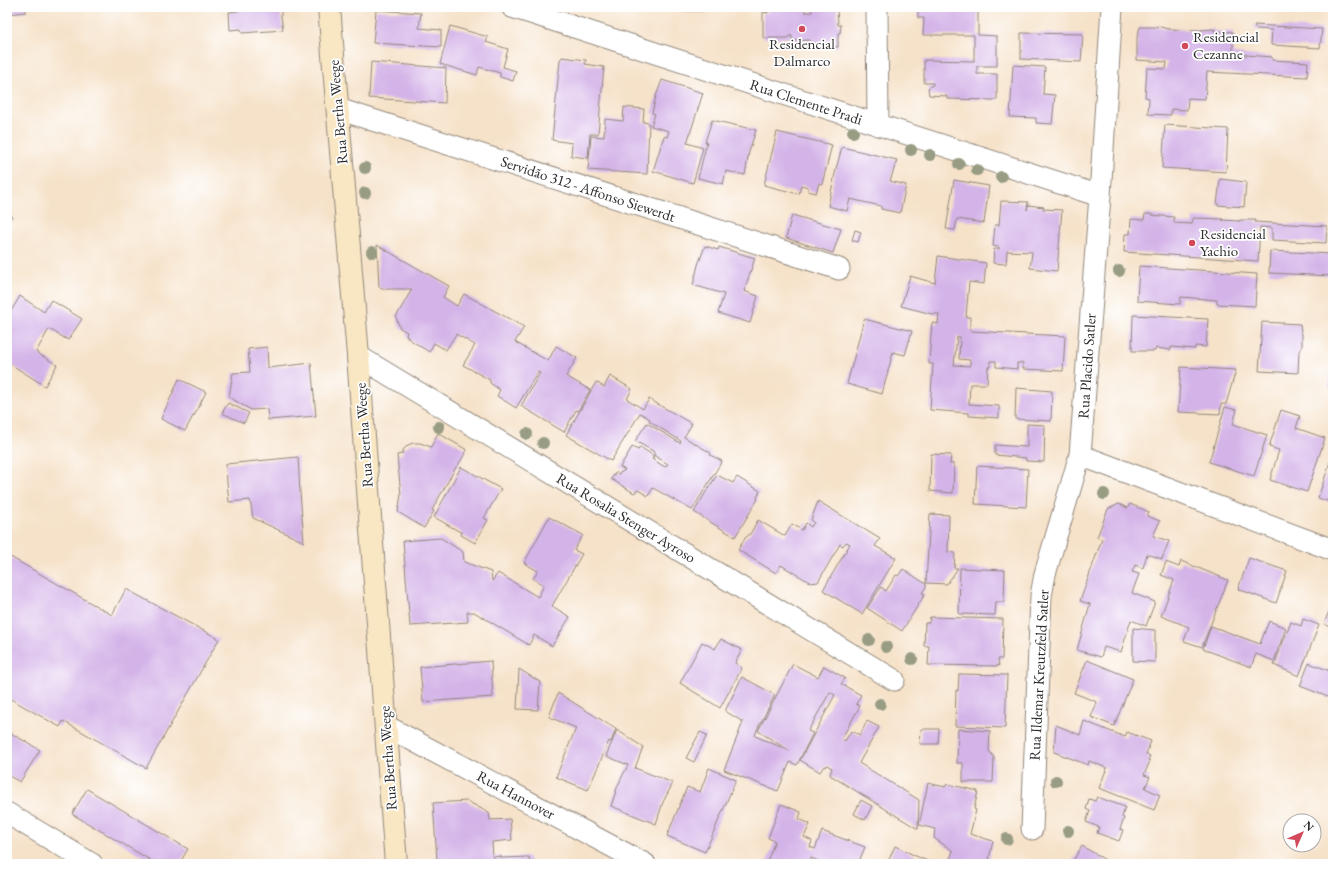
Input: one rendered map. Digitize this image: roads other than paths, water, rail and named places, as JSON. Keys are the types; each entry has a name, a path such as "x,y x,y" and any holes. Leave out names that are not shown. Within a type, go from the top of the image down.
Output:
{"main road":[{"name":"Rua Bertha Weege","path":"330,7 396,864"}],"street":[{"name":"Rua Clemente Pradi","path":"512,7 1100,196"},
{"path":"877,7 878,125"},
{"name":"Rua Placido Satler","path":"1080,455 1100,196 1112,7"},
{"name":"Servidão 312 - Affonso Siewerdt","path":"338,109 839,269"},
{"name":"Rua Rosalia Stenger Ayroso","path":"358,356 894,680"},
{"path":"1080,455 1333,550"},
{"name":"Rua Ildemar Kreutzfeld Satler","path":"1032,829 1041,596 1045,574 1080,455"},
{"name":"Rua Hannover","path":"386,726 645,864"},
{"path":"7,813 92,864"}],"place":[{"name":"Residencial Dalmarco","path":"802,29"},
{"name":"Residencial Cezanne","path":"1185,46"},
{"name":"Residencial Yachio","path":"1192,243"}]}
